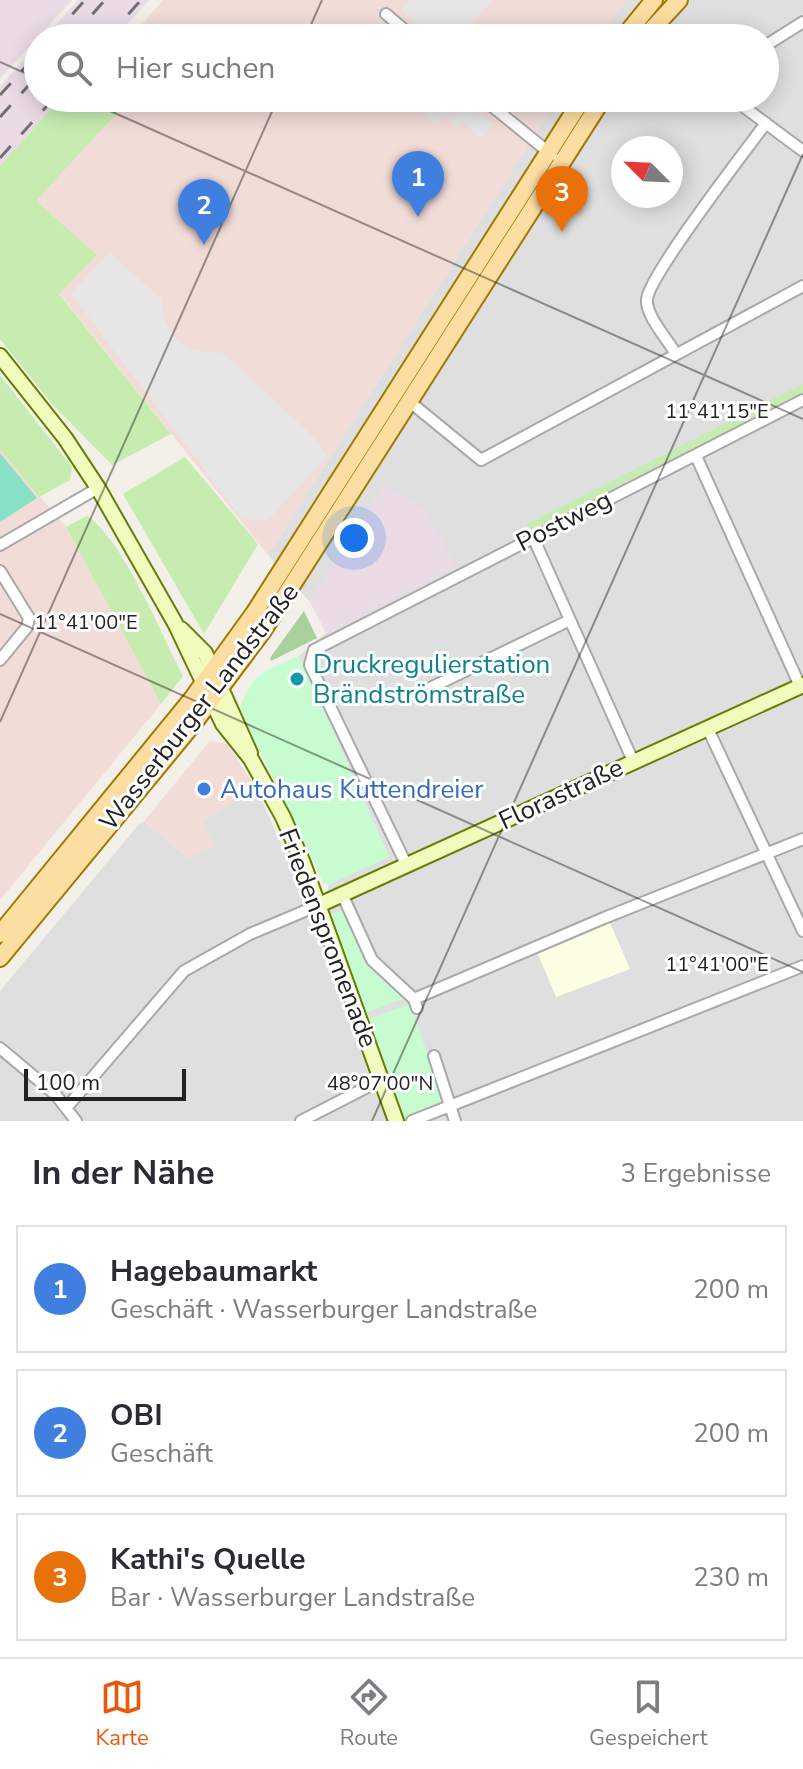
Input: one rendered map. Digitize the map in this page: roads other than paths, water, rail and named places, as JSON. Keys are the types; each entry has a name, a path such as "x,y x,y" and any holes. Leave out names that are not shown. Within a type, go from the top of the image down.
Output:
{"main road":[{"path":"634,24 654,0"},
{"path":"657,24 679,0"},
{"name":"Wasserburger Landstraße","path":"0,958 210,702 294,586 410,402 556,157 577,112"},
{"name":"Wasserburger Landstraße","path":"0,934 208,677 311,528 556,157 592,112"}],"street":[{"path":"386,14 398,24"},
{"path":"779,37 803,22"},
{"path":"500,112 556,157"},
{"path":"751,112 803,151"},
{"path":"676,354 648,307 650,290 708,202 766,123"},
{"path":"410,402 481,460 803,286"},
{"path":"0,356 65,438 98,488 175,623 205,653 208,677"},
{"name":"Postweg","path":"406,864 310,665 314,650 803,400"},
{"path":"696,456 802,685"},
{"path":"0,545 98,488"},
{"path":"533,537 633,761"},
{"path":"0,571 29,618 27,627 0,660"},
{"path":"432,687 570,620"},
{"name":"Friedenspromenade","path":"208,677 221,687 251,759 283,817 319,905 396,1121"},
{"name":"Friedenspromenade","path":"208,677 210,702 251,759"},
{"name":"Florastraße","path":"319,905 802,685"},
{"path":"707,727 803,931"},
{"path":"766,854 803,839"},
{"name":"Friedenspromenade","path":"342,894 372,960 416,1004 604,918 766,854"},
{"path":"67,1107 184,971 250,934 319,905"},
{"path":"412,1121 803,966"},
{"path":"0,1048 67,1107 76,1121"},
{"path":"434,1056 455,1121"},
{"path":"301,1121 381,1080"}],"railway":[{"path":"64,24 85,0"},
{"path":"84,24 105,0"},
{"path":"120,24 141,0"},
{"path":"0,95 24,68"},
{"path":"0,117 24,90"},
{"path":"0,158 41,112"}],"place":[{"name":"Hagebaumarkt","path":"418,217"},
{"name":"Kathi's Quelle","path":"562,232"},
{"name":"OBI","path":"204,245"},
{"name":"Druckregulierstation Brändströmstraße","path":"297,679"},
{"name":"Autohaus Kuttendreier","path":"204,789"}]}
